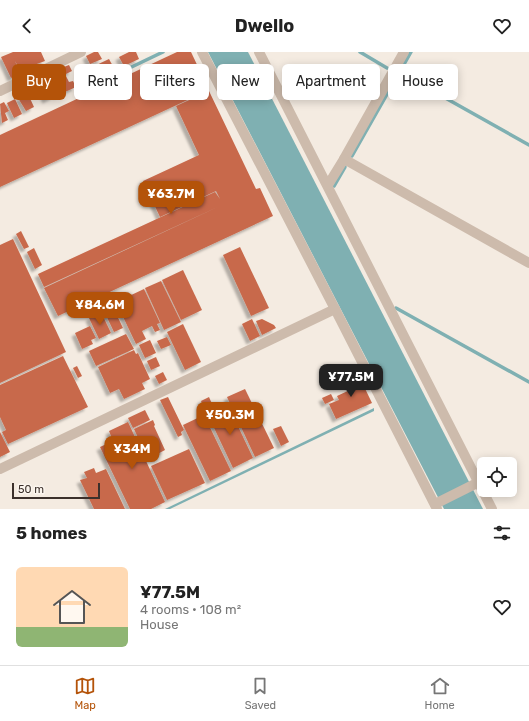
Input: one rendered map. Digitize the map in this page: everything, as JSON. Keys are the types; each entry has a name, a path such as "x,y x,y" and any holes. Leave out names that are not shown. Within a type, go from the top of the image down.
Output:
{"street":[{"path":"202,52 437,505 476,484"},
{"path":"259,52 328,185 476,484 492,509"},
{"path":"328,185 404,52"},
{"path":"0,90 75,53"},
{"path":"344,159 529,263"},
{"path":"0,469 335,309"}],"water":[{"path":"208,52 248,52 254,64 217,64 217,69"},
{"path":"233,100 273,100 483,509 444,509"},
{"path":"374,408 374,411 170,509 165,509"}],"building":[{"path":"13,52 41,52 45,61 37,64 17,64 15,61 16,64 12,64 11,78 1,57"},
{"path":"94,52 98,52 102,59 90,64 86,56"},
{"path":"129,52 136,52 139,59 128,64 123,64 119,57"},
{"path":"177,52 191,52 197,64 151,64"},
{"path":"109,59 112,64 98,64"},
{"path":"69,65 72,71 66,74 66,66"},
{"path":"140,69 140,100 187,100 0,187 0,135 75,100 132,100 132,73"},
{"path":"66,76 69,82 73,81 74,88 66,92"},
{"path":"209,91 256,189 260,188 273,216 58,316 44,288 222,205 44,287 38,274 215,192 220,199 216,191 160,217 143,181 199,155 176,106 189,100 209,100"},
{"path":"15,100 22,114 14,118 7,103"},
{"path":"19,100 31,100 34,107 26,111"},
{"path":"4,102 9,111 5,113 8,120 2,123 0,104"},
{"path":"21,231 29,247 24,249 16,234"},
{"path":"13,239 66,352 0,383 0,245"},
{"path":"240,247 269,308 251,316 223,255"},
{"path":"34,248 42,265 35,269 27,252"},
{"path":"183,270 202,310 181,320 162,280"},
{"path":"161,281 181,322 164,330 145,288"},
{"path":"144,289 160,323 157,324 160,330 155,332 152,326 142,331 146,339 136,344 114,298 125,293 127,297"},
{"path":"112,305 123,328 114,332 103,309"},
{"path":"101,312 111,333 99,339 89,318"},
{"path":"252,319 260,336 250,341 242,324"},
{"path":"262,319 274,325 276,328 262,335 256,321"},
{"path":"183,324 201,362 185,370 167,332"},
{"path":"90,326 96,338 91,340 93,344 82,349 75,333"},
{"path":"126,334 134,349 96,366 89,351"},
{"path":"167,337 171,345 161,349 157,341"},
{"path":"150,340 156,353 145,358 139,345"},
{"path":"134,350 136,354 138,353 150,379 142,383 145,389 124,399 119,389 110,393 98,367"},
{"path":"63,356 88,407 8,444 2,432 6,430 0,417 0,385"},
{"path":"156,357 160,366 151,370 147,361"},
{"path":"77,366 82,376 78,378 73,368"},
{"path":"163,372 167,380 159,384 155,376"},
{"path":"357,372 372,403 336,419 329,404 339,400 337,396 352,389 346,377"},
{"path":"245,389 274,448 255,457 227,397"},
{"path":"331,394 334,400 325,404 322,398"},
{"path":"168,397 184,430 181,432 182,435 178,437 160,400"},
{"path":"209,397 213,406 205,410 201,401"},
{"path":"227,403 253,458 233,468 207,413"},
{"path":"145,410 150,420 133,428 128,418"},
{"path":"204,415 231,471 210,481 183,425"},
{"path":"153,420 154,426 165,450 148,459 134,429"},
{"path":"128,422 165,502 151,509 130,509 100,447 113,441 109,431"},
{"path":"281,426 289,442 281,446 273,429"},
{"path":"0,432 10,452 0,457"},
{"path":"189,449 205,483 167,500 151,466"},
{"path":"94,468 96,473 106,469 125,509 94,509 80,480 87,478 84,472"}],"waterway":[{"path":"132,67 163,52"},
{"path":"360,52 387,68"},
{"path":"352,156 411,52"},
{"path":"449,100 529,145"},
{"path":"334,186 345,167"},
{"path":"396,308 529,382"}]}
